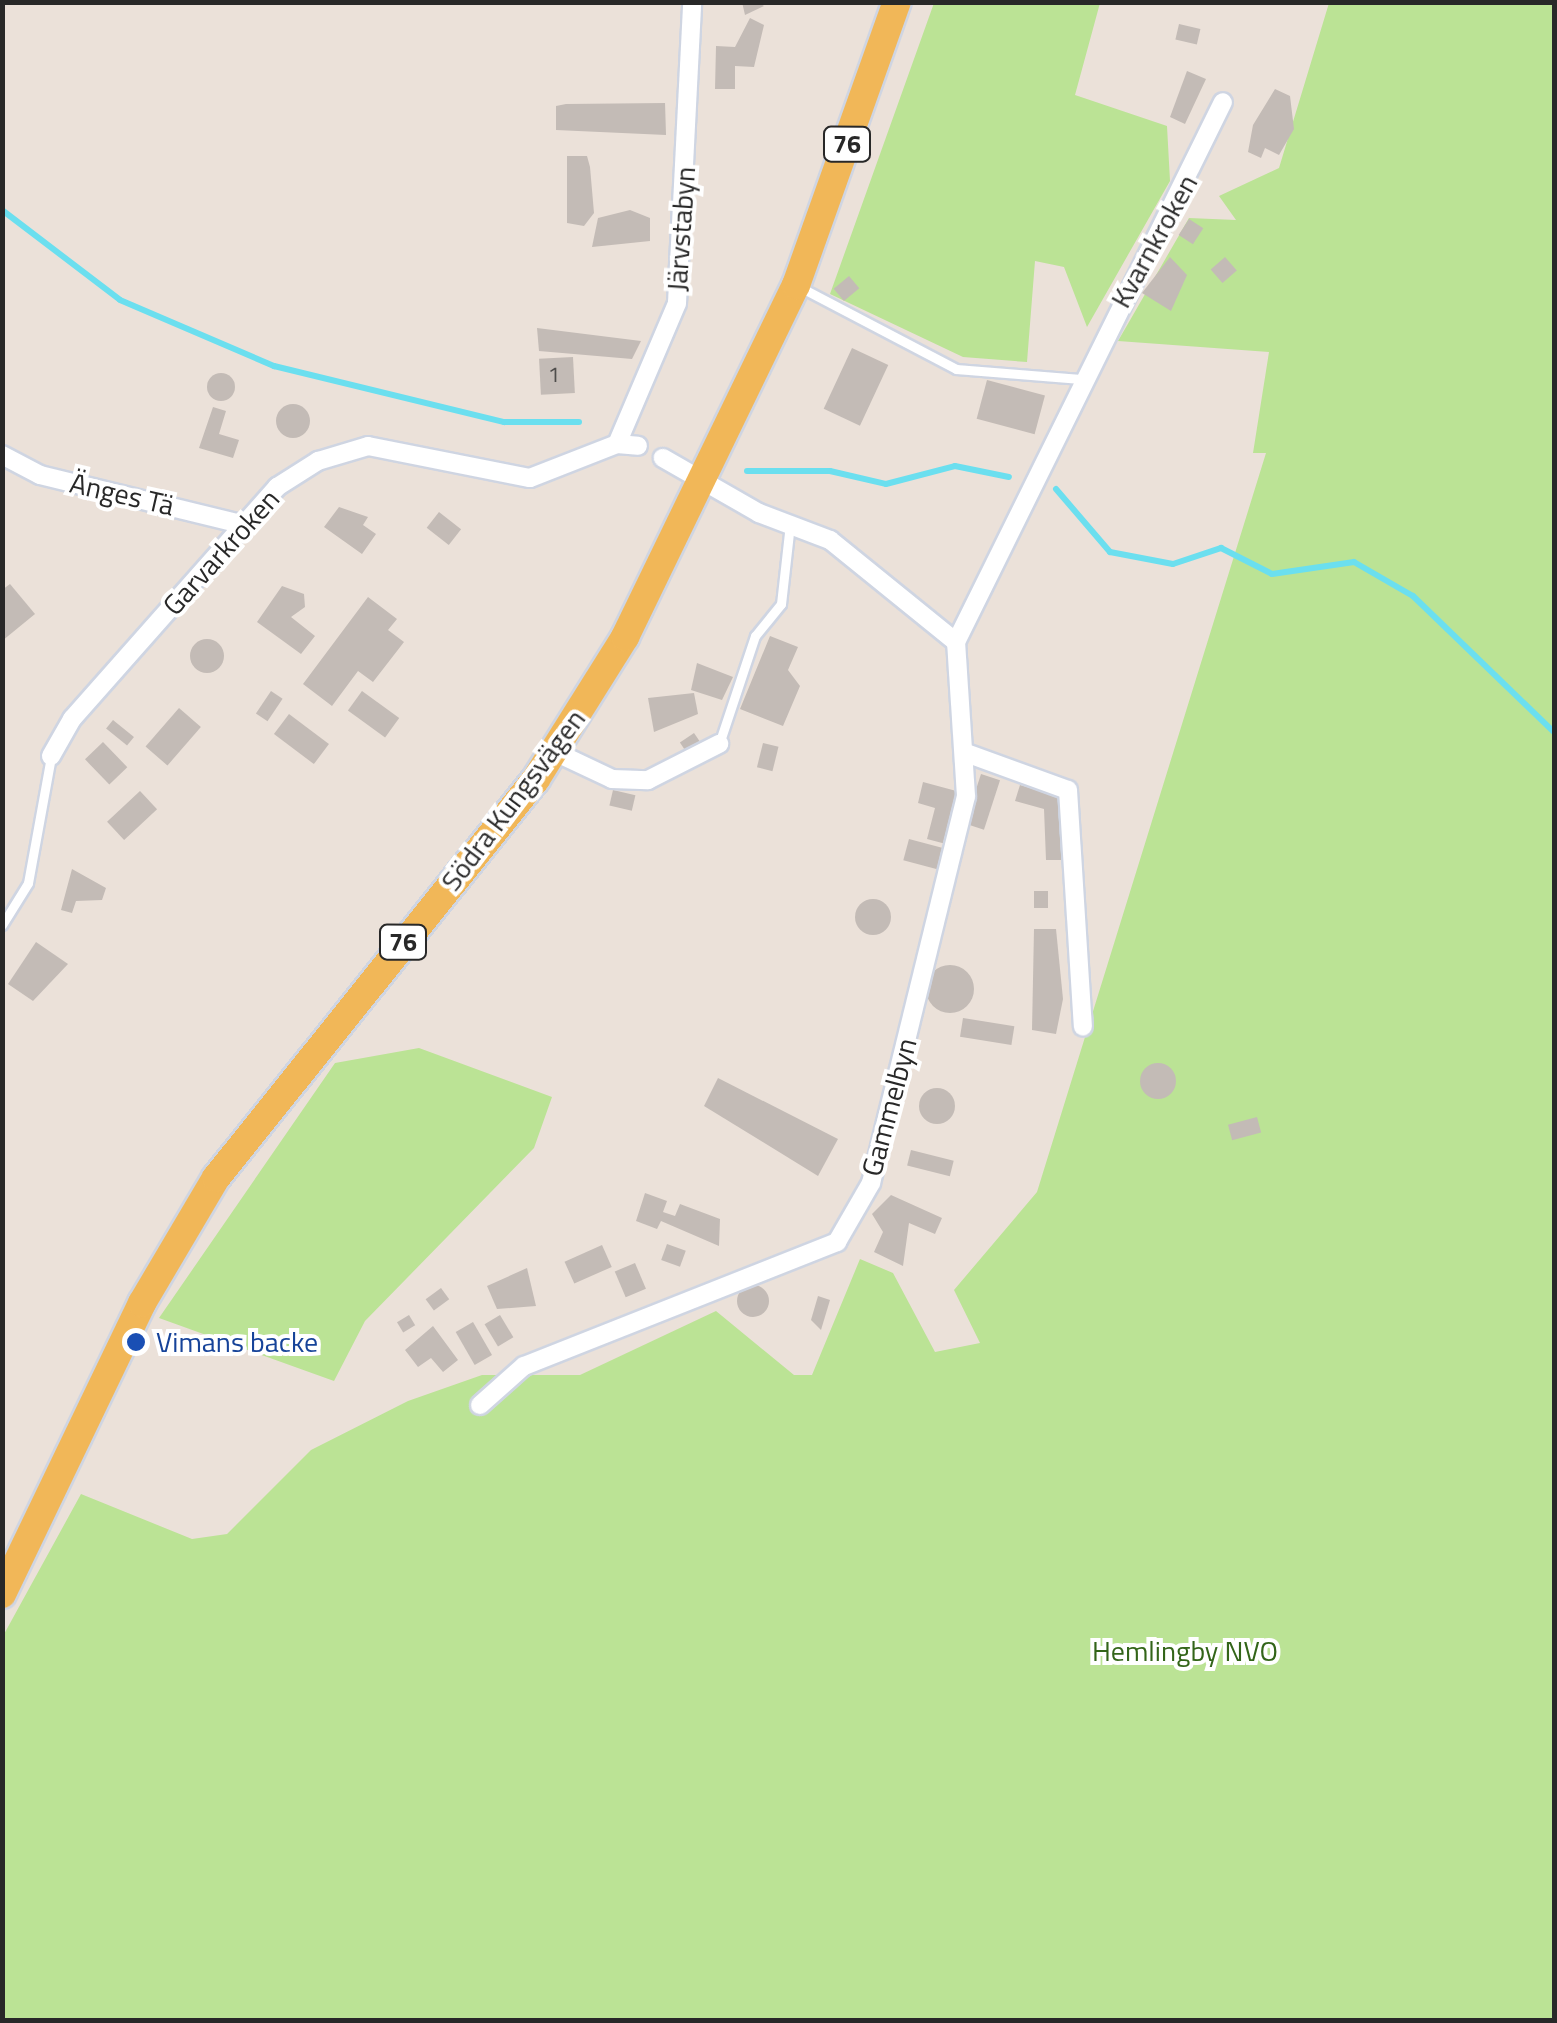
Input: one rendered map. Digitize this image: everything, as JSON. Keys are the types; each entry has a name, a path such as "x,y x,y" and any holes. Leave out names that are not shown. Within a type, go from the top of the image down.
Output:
{"main road":[{"name":"Södra Kungsvägen","path":"2,1594 142,1303 216,1178 554,752 704,482 796,284 896,2"}],"street":[{"name":"Järvstabyn","path":"618,444 677,302 692,2"},
{"name":"Kvarnkroken","path":"956,642 1081,379 1184,195 1223,102"},
{"path":"618,444 638,446"},
{"name":"Garvarkroken","path":"52,756 72,719 245,524 304,470 368,446 530,478 618,444"},
{"name":"Änges Tä","path":"2,455 40,474 245,524"},
{"path":"662,458 875,570 956,642"},
{"name":"Gammelbyn","path":"480,1405 524,1366 837,1242 871,1183 969,754 956,642"},
{"path":"554,752 612,779 648,780 718,744"},
{"path":"969,754 1068,790 1084,1028"}],"lane":[{"path":"796,284 956,369 1081,379"},
{"path":"718,744 754,636 780,604 790,524"},
{"name":"Garvarkroken","path":"2,925 28,884 52,756"}],"green space":[{"path":"934,3 1100,3 1075,95 1167,126 1170,181 1087,327 1064,267 1035,261 1027,362 963,357 830,294"},
{"name":"Hemlingby NVO","path":"1329,3 1554,3 1554,2020 3,2020 3,1636 81,1494 192,1539 227,1534 311,1450 408,1401 482,1375 580,1375 716,1311 794,1375 812,1375 860,1259 893,1273 935,1352 980,1343 954,1290 1037,1192 1266,453 1253,453 1269,352 1118,341 1189,218 1236,220 1219,196 1279,168"},
{"path":"419,1048 552,1097 534,1148 365,1321 334,1381 159,1318 335,1063"}],"building":[{"path":"742,2 758,2 764,6 745,15"},
{"path":"750,18 764,25 754,67 735,66 735,89 715,89 716,46 735,47"},
{"path":"1179,24 1200,29 1197,45 1175,40"},
{"path":"1187,71 1206,79 1185,124 1170,117"},
{"path":"1275,89 1290,96 1294,129 1279,155 1265,148 1261,158 1248,152 1253,125"},
{"path":"665,103 666,135 556,130 556,106"},
{"path":"567,156 587,156 590,167 594,213 584,226 567,223"},
{"path":"630,210 650,218 650,241 592,247 598,218"},
{"path":"1189,219 1203,228 1193,244 1179,235"},
{"path":"1170,257 1187,275 1171,311 1142,293"},
{"path":"1225,257 1237,271 1222,283 1211,269"},
{"path":"849,276 859,288 844,301 834,289"},
{"path":"537,328 641,341 632,359 539,351"},
{"path":"852,348 888,365 860,426 824,409"},
{"path":"573,357 575,393 541,395 539,359"},
{"path":"221,373 231,377 235,387 231,397 221,401 211,397 207,387 211,377"},
{"path":"987,380 1045,396 1035,434 977,419"},
{"path":"293,404 305,409 310,421 305,433 293,438 281,433 276,421 281,409"},
{"path":"213,407 226,411 219,434 239,440 233,458 199,448"},
{"path":"339,507 368,517 363,525 376,534 362,554 324,527"},
{"path":"439,512 461,529 449,545 427,528"},
{"path":"10,584 35,614 2,641 2,590"},
{"path":"282,586 304,594 305,607 291,617 315,636 301,654 257,622"},
{"path":"368,597 397,619 388,630 404,642 373,682 358,671 332,706 303,684"},
{"path":"770,636 798,647 788,670 800,686 783,726 740,709"},
{"path":"207,639 219,644 224,656 219,668 207,673 195,668 190,656 195,644"},
{"path":"697,663 733,677 722,700 691,690"},
{"path":"271,691 283,699 268,721 256,713"},
{"path":"362,691 399,718 385,737 348,710"},
{"path":"694,693 698,714 654,732 648,698"},
{"path":"179,708 201,727 167,766 146,746"},
{"path":"289,714 329,744 314,764 274,734"},
{"path":"113,720 134,737 127,746 106,729"},
{"path":"694,733 700,742 686,752 680,743"},
{"path":"103,742 127,767 109,785 85,759"},
{"path":"763,743 779,747 772,771 757,767"},
{"path":"981,774 1000,780 984,830 965,823"},
{"path":"923,782 960,792 946,844 927,839 935,808 918,803"},
{"path":"1020,785 1061,797 1062,860 1046,860 1044,809 1015,801"},
{"path":"613,790 635,795 632,811 609,806"},
{"path":"140,791 157,809 124,840 107,822"},
{"path":"909,839 946,849 940,870 903,860"},
{"path":"72,869 106,888 102,900 76,901 72,913 61,910"},
{"path":"1034,891 1048,891 1048,908 1034,908"},
{"path":"873,899 886,904 891,917 886,930 873,935 860,930 855,917 860,904"},
{"path":"1034,929 1056,929 1063,999 1056,1034 1032,1030"},
{"path":"36,942 68,964 33,1001 8,984"},
{"path":"950,965 967,972 974,989 967,1006 950,1013 933,1006 926,989 933,972"},
{"path":"963,1018 1014,1026 1011,1045 960,1037"},
{"path":"1158,1063 1170,1069 1176,1081 1170,1093 1158,1099 1146,1093 1140,1081 1146,1069"},
{"path":"718,1078 838,1139 818,1176 704,1106"},
{"path":"937,1088 949,1094 955,1106 949,1118 937,1124 925,1118 919,1106 925,1094"},
{"path":"1257,1117 1261,1132 1232,1140 1228,1125"},
{"path":"911,1150 954,1161 950,1176 907,1166"},
{"path":"645,1193 667,1201 663,1212 675,1216 680,1204 720,1219 719,1246 661,1221 657,1229 636,1221"},
{"path":"891,1195 942,1218 935,1234 909,1223 903,1266 874,1252 883,1232 872,1214"},
{"path":"667,1244 686,1251 680,1267 661,1260"},
{"path":"602,1245 612,1267 574,1284 565,1262"},
{"path":"635,1263 646,1289 626,1297 615,1272"},
{"path":"527,1268 536,1306 497,1309 487,1286"},
{"path":"753,1285 765,1289 769,1301 765,1313 753,1317 741,1313 737,1301 741,1289"},
{"path":"441,1288 449,1299 434,1310 426,1299"},
{"path":"818,1296 830,1300 821,1330 811,1320"},
{"path":"409,1315 415,1325 403,1332 397,1322"},
{"path":"500,1315 513,1337 498,1347 485,1324"},
{"path":"473,1322 492,1355 475,1365 456,1332"},
{"path":"433,1326 458,1360 443,1372 431,1358 418,1367 405,1350"}],"waterway":[{"path":"2,210 120,300 274,366 504,422 579,422"},
{"path":"747,471 830,471 886,484 955,466 1009,477"},
{"path":"1056,489 1110,552 1173,564 1221,548 1272,574 1354,562 1413,596 1554,732"}],"place":[{"name":"Vimans backe","path":"136,1342"}]}
